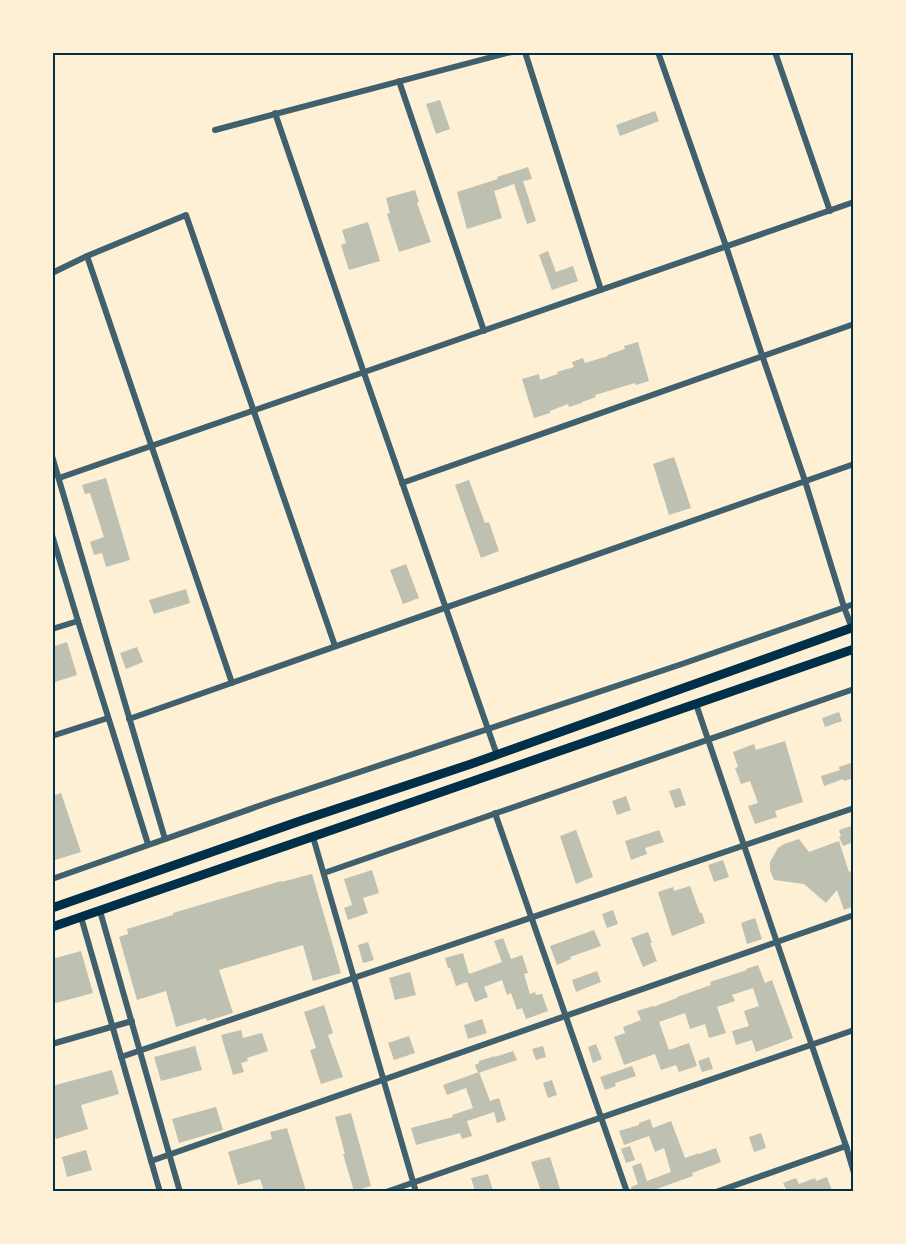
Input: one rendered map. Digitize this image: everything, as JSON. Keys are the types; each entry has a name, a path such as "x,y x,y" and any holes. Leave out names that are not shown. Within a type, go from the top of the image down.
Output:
{"main road":[{"path":"52,908 497,755 853,629"},
{"path":"52,927 854,649"}],"street":[{"path":"215,130 511,52"},
{"path":"525,52 601,290"},
{"path":"658,52 726,246 853,629"},
{"path":"775,52 830,211"},
{"path":"399,81 484,331"},
{"path":"275,113 497,755"},
{"path":"59,478 854,202"},
{"path":"52,273 186,215 335,646"},
{"path":"87,256 232,682"},
{"path":"402,483 854,324"},
{"path":"52,456 165,839"},
{"path":"129,718 854,464"},
{"path":"52,535 148,844"},
{"path":"52,879 148,844 854,604"},
{"path":"52,629 78,621"},
{"path":"324,873 854,689"},
{"path":"696,704 854,1173"},
{"path":"52,736 108,718"},
{"path":"121,1057 854,808"},
{"path":"495,813 627,1191"},
{"path":"313,837 416,1191"},
{"path":"100,911 180,1191"},
{"path":"152,1161 854,915"},
{"path":"81,917 160,1191"},
{"path":"52,1044 132,1021"},
{"path":"386,1191 854,1030"},
{"path":"846,1146 854,1158"},
{"path":"716,1191 846,1146"}],"building":[{"path":"440,100 450,129 436,134 426,104"},
{"path":"655,111 659,121 620,136 616,125"},
{"path":"528,167 532,179 523,181 536,221 527,224 514,184 494,191 502,218 467,229 457,192"},
{"path":"415,190 419,202 417,203 431,242 399,252 387,214 390,213 386,198"},
{"path":"368,222 380,261 349,270 341,245 346,243 342,230"},
{"path":"548,251 556,272 573,266 578,281 552,290 539,255"},
{"path":"638,342 649,381 595,395 596,397 582,403 569,407 568,404 534,418 522,379 539,374 540,380 574,367 572,362 583,358 585,363 608,356 625,349 624,346"},
{"path":"674,457 691,508 669,515 653,464"},
{"path":"106,478 130,560 106,567 102,553 94,555 90,542 104,537 90,493 85,494 82,485"},
{"path":"469,480 485,523 489,522 499,551 481,558 455,485"},
{"path":"406,564 419,598 403,604 390,570"},
{"path":"186,589 190,603 154,614 149,600"},
{"path":"67,642 77,675 52,683 52,647"},
{"path":"137,647 143,662 126,669 120,653"},
{"path":"839,712 842,721 825,727 822,718"},
{"path":"785,741 803,802 775,811 777,817 755,824 748,806 758,803 750,781 741,784 735,768 738,767 733,752 754,744 756,750"},
{"path":"854,762 854,778 844,781 843,779 824,786 821,776 840,770 839,767"},
{"path":"680,788 686,805 675,808 669,791"},
{"path":"61,793 81,852 52,861 52,796"},
{"path":"626,796 631,810 617,815 612,801"},
{"path":"854,825 854,842 843,846 839,830"},
{"path":"576,830 593,877 576,884 560,836"},
{"path":"659,830 664,842 645,848 647,854 631,860 625,841"},
{"path":"799,839 809,852 839,841 849,872 854,870 854,906 844,910 837,890 826,903 804,884 774,880 770,862 778,848"},
{"path":"723,860 729,877 714,882 708,865"},
{"path":"372,870 379,893 363,898 368,913 348,920 344,908 352,905 344,879"},
{"path":"312,874 341,973 313,981 303,945 219,970 233,1013 176,1027 166,991 137,1000 119,937 128,934 127,929 173,915 173,913"},
{"path":"690,886 705,923 672,936 658,892 673,887 674,891"},
{"path":"613,910 618,924 607,928 602,914"},
{"path":"755,918 762,939 747,944 741,923"},
{"path":"594,930 601,946 570,957 571,959 557,965 550,946"},
{"path":"648,932 657,961 643,967 631,938"},
{"path":"503,938 511,959 522,955 528,973 524,974 530,994 535,992 536,995 542,994 548,1011 526,1019 522,1008 517,1010 511,993 507,995 502,980 484,987 488,997 475,1002 467,982 456,986 445,958 463,953 469,974 502,962 494,941"},
{"path":"368,942 374,960 363,963 358,945"},
{"path":"81,951 93,993 52,1004 52,959"},
{"path":"758,965 765,983 772,980 793,1038 756,1052 752,1040 736,1045 732,1031 749,1026 744,1011 759,1006 753,988 732,995 735,1001 717,1007 726,1033 709,1038 705,1024 690,1029 685,1013 659,1022 669,1050 689,1043 697,1066 679,1072 676,1065 661,1070 655,1054 624,1065 614,1037 625,1033 623,1027 641,1020 637,1011 677,998 711,985 710,982"},
{"path":"597,971 601,982 576,992 572,980"},
{"path":"410,972 416,995 395,1000 389,978"},
{"path":"324,1005 333,1033 328,1035 343,1077 321,1084 310,1050 316,1048 304,1012"},
{"path":"482,1019 487,1033 468,1039 464,1025"},
{"path":"241,1030 243,1038 262,1033 268,1051 247,1058 248,1061 241,1063 244,1072 233,1075 221,1035"},
{"path":"409,1036 415,1053 394,1060 388,1043"},
{"path":"596,1044 602,1059 593,1063 588,1047"},
{"path":"195,1046 202,1070 161,1081 154,1057"},
{"path":"543,1046 546,1057 536,1060 532,1049"},
{"path":"513,1051 517,1060 478,1073 475,1065 479,1061"},
{"path":"709,1057 713,1069 702,1072 698,1061"},
{"path":"632,1066 636,1076 615,1083 616,1086 605,1090 600,1077"},
{"path":"112,1070 119,1094 81,1105 88,1129 56,1139 52,1127 52,1086"},
{"path":"479,1072 490,1101 499,1098 506,1120 497,1123 494,1112 467,1121 472,1136 462,1139 460,1133 416,1145 411,1128 453,1117 452,1115 473,1108 466,1088 447,1095 443,1085"},
{"path":"552,1080 557,1095 548,1098 543,1083"},
{"path":"216,1107 223,1130 179,1143 172,1119"},
{"path":"351,1113 371,1186 354,1191 335,1117"},
{"path":"650,1119 653,1128 671,1121 685,1158 716,1148 721,1162 692,1173 693,1176 651,1191 632,1191 631,1187 638,1184 632,1166 641,1163 647,1181 671,1172 664,1148 655,1152 649,1136 624,1145 619,1131"},
{"path":"287,1128 306,1191 264,1191 260,1179 238,1185 228,1152 272,1139 270,1132"},
{"path":"761,1133 766,1148 754,1152 749,1137"},
{"path":"630,1146 635,1160 626,1163 621,1149"},
{"path":"86,1150 92,1170 67,1177 62,1157"},
{"path":"550,1157 560,1189 541,1191 531,1162"},
{"path":"488,1174 493,1191 475,1191 471,1178"},
{"path":"827,1177 832,1191 781,1191 786,1189 783,1183 796,1178 799,1184 815,1178 816,1181"}]}
